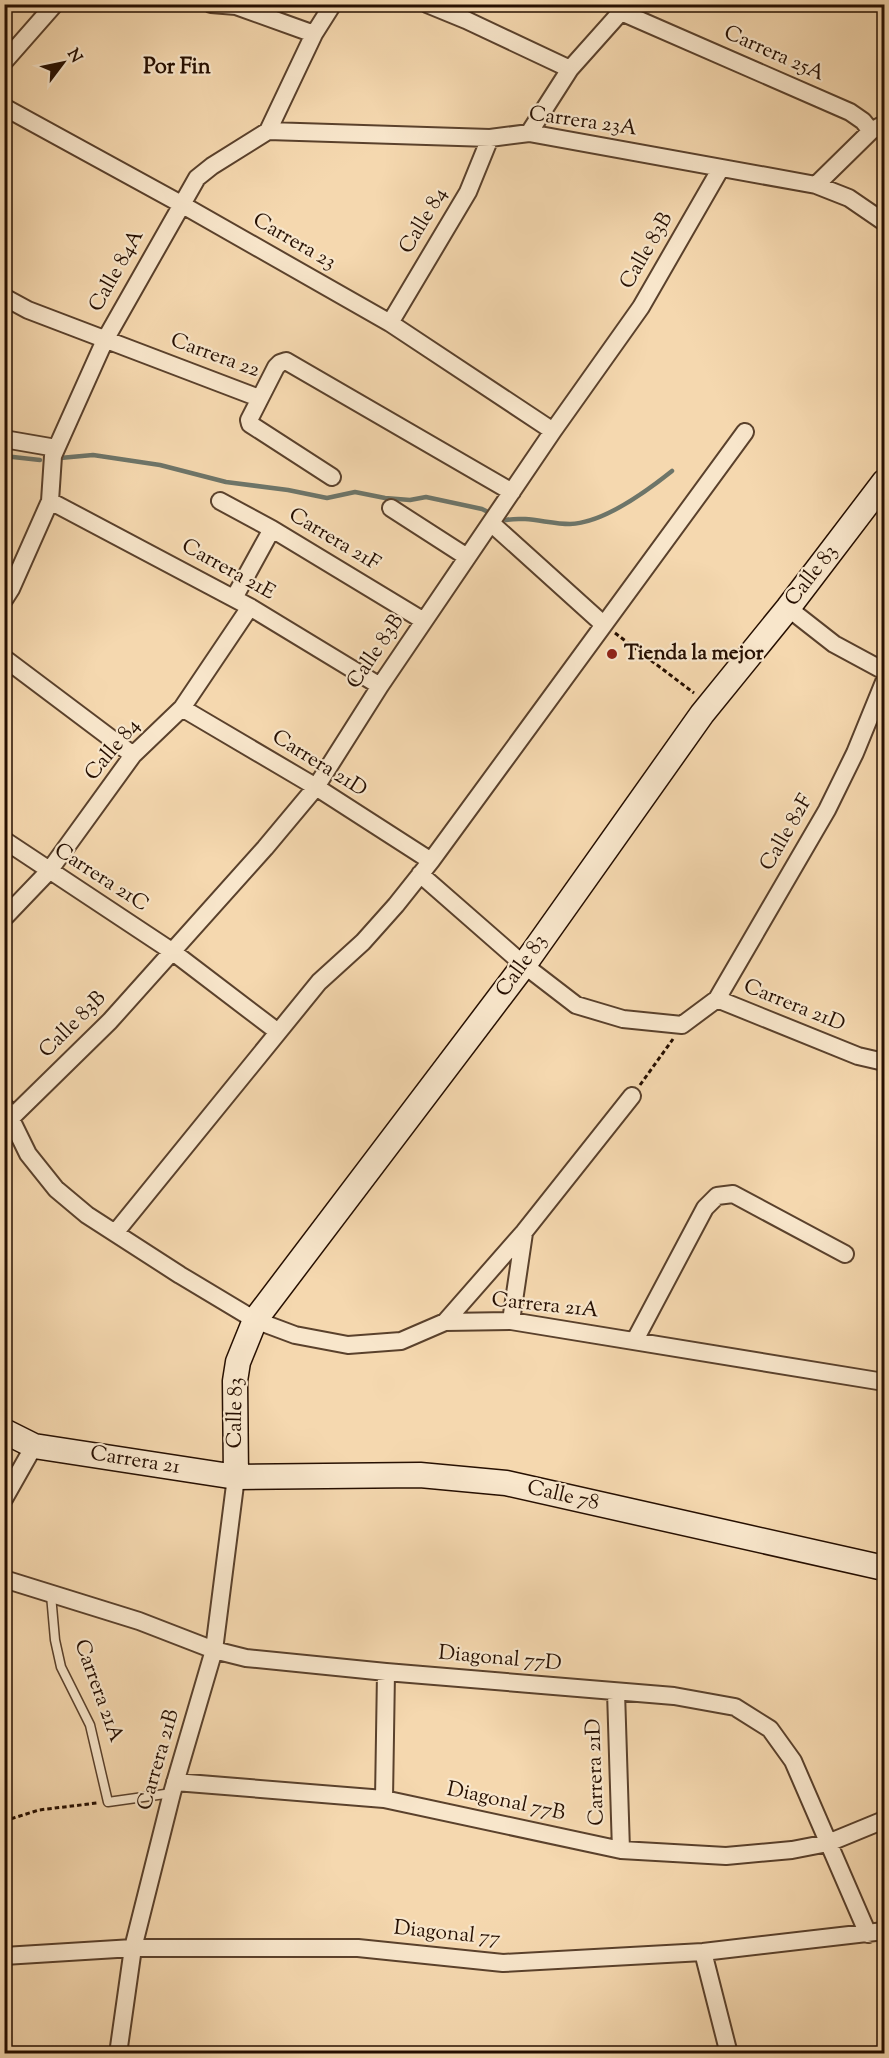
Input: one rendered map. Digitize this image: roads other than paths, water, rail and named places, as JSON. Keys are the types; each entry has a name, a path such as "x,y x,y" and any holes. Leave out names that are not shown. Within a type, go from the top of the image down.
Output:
{"street":[{"path":"4,62 55,4"},
{"path":"211,4 236,6 314,34"},
{"path":"268,131 314,34 333,4"},
{"path":"427,4 570,69"},
{"path":"529,133 570,69 625,8"},
{"name":"Carrera 25A","path":"625,8 849,112 878,128"},
{"name":"Carrera 23","path":"4,107 390,323 553,431"},
{"path":"816,185 878,128"},
{"name":"Carrera 23A","path":"268,131 490,138 529,133 816,185 849,198 885,222"},
{"name":"Calle 84A","path":"7,591 50,501 54,457 105,340 181,204 197,178 268,131"},
{"name":"Calle 84","path":"390,323 468,192 490,138"},
{"name":"Calle 83B","path":"8,1111 110,1021 265,848 316,787 380,686 467,557 641,307 721,168"},
{"name":"Carrera 22","path":"4,297 28,310 259,398 276,368 280,363 286,362 512,492"},
{"path":"259,398 249,420 253,427 332,477"},
{"path":"115,1233 319,982 363,942 396,905 745,432"},
{"path":"4,439 54,457"},
{"name":"Calle 83","path":"236,1477 235,1381 238,1362 255,1320 524,965 709,705 788,608 885,482"},
{"name":"Carrera 21E","path":"50,501 234,598 380,686"},
{"name":"Carrera 21F","path":"220,501 272,529 424,621"},
{"path":"391,508 467,557"},
{"path":"494,518 603,624"},
{"path":"234,598 272,529"},
{"name":"Calle 84","path":"4,918 49,871 133,755 182,708 250,607"},
{"path":"788,608 834,644 885,671"},
{"path":"4,658 133,755"},
{"name":"Calle 82F","path":"717,999 827,810 855,753 885,682"},
{"name":"Carrera 21D","path":"182,708 316,787 425,867 524,965 576,1005 623,1019 682,1025 717,999 858,1056 885,1062"},
{"name":"Carrera 21C","path":"4,840 173,952 278,1032"},
{"path":"445,1322 524,1232 632,1096"},
{"name":"Carrera 21A","path":"8,1111 28,1154 56,1189 87,1215 255,1320 295,1335 348,1345 401,1341 445,1322 511,1321 885,1382"},
{"path":"636,1340 705,1208 717,1196 733,1194 844,1254"},
{"path":"511,1321 524,1232"},
{"name":"Carrera 21","path":"4,1431 34,1446 236,1477"},
{"path":"4,1499 34,1446"},
{"name":"Calle 78","path":"236,1477 420,1475 506,1483 885,1568"},
{"name":"Carrera 21B","path":"118,2054 133,1948 173,1788 214,1650 236,1477"},
{"name":"Diagonal 77D","path":"4,1579 139,1621 214,1650 246,1658 616,1692 674,1695 735,1707 770,1729 793,1761 828,1843 876,1933"},
{"path":"384,1799 386,1672"},
{"name":"Carrera 21D","path":"616,1692 621,1850"},
{"name":"Diagonal 77B","path":"173,1788 384,1799 621,1850 726,1856 792,1850 828,1843 885,1820"},
{"name":"Diagonal 77","path":"4,1956 133,1948 358,1948 503,1963 704,1952 876,1933"},
{"path":"704,1952 729,2054"}],"lane":[{"name":"Carrera 21A","path":"51,1595 55,1640 61,1667 90,1725 108,1802"},
{"name":"Diagonal 77B","path":"108,1802 173,1788"}],"waterway":[{"path":"60,458 93,455 160,465 226,482 327,498 355,492 410,500 426,497 482,509 490,513"},
{"path":"4,456 40,460"},
{"path":"506,520 522,519 570,524 597,518 624,505 672,471"}],"place":[{"name":"Tienda la mejor","path":"612,654"}],"district":[{"name":"Por Fin","path":"177,68"}]}
